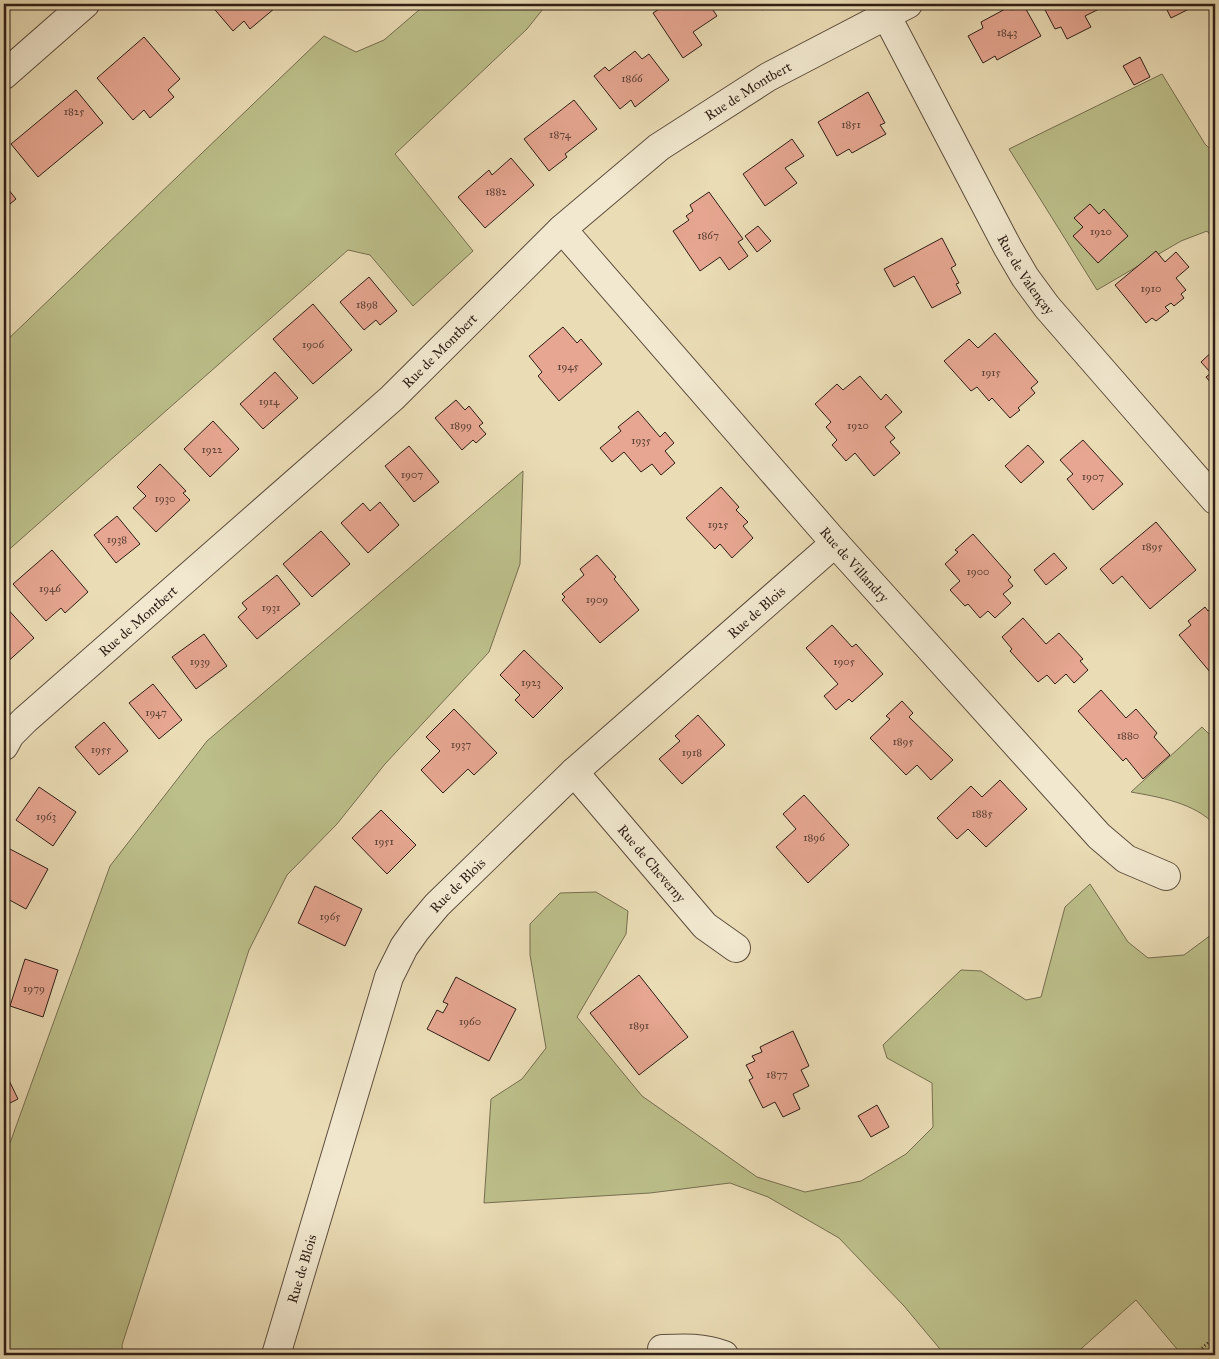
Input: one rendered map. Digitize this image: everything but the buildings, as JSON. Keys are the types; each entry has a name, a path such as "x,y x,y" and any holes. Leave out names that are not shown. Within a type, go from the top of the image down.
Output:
{"street":[{"path":"4,76 85,4"},
{"name":"Rue de Montbert","path":"4,746 10,735 25,720 392,398 521,272 562,229 659,147 704,116 768,77 897,9"},
{"name":"Rue de Valençay","path":"897,9 1008,248 1025,277 1054,314 1215,500"},
{"name":"Rue de Villandry","path":"562,229 835,543 1099,836 1126,859 1166,876"},
{"name":"Rue de Blois","path":"276,1355 389,977 404,947 437,904 574,772 835,543"},
{"name":"Rue de Cheverny","path":"574,772 704,926 736,948"},
{"path":"662,1349 688,1347 724,1355"}],"path":[{"path":"1194,1355 1215,1337"}],"green space":[{"path":"426,4 547,4 527,29 395,154 473,251 413,306 370,255 348,250 4,554 4,343 324,36 356,52 384,40"},
{"path":"1162,74 1205,144 1215,154 1215,241 1207,231 1181,241 1097,290 1009,149"},
{"path":"523,471 520,564 489,652 385,764 337,824 287,875 249,950 122,1345 123,1355 4,1355 4,1144 10,1143 110,866 207,741"},
{"path":"1202,727 1215,740 1215,825 1207,817 1187,806 1131,792"},
{"path":"1090,884 1128,942 1148,958 1184,955 1215,932 1215,1355 1182,1355 1136,1300 1074,1355 945,1355 904,1306 839,1238 768,1197 730,1183 650,1193 484,1203 491,1099 522,1079 546,1048 530,955 530,924 560,893 596,892 628,911 626,934 577,1017 642,1096 757,1177 805,1192 861,1181 906,1154 933,1127 932,1083 887,1058 883,1045 961,970 981,971 1026,1000 1041,997 1065,907"}]}
